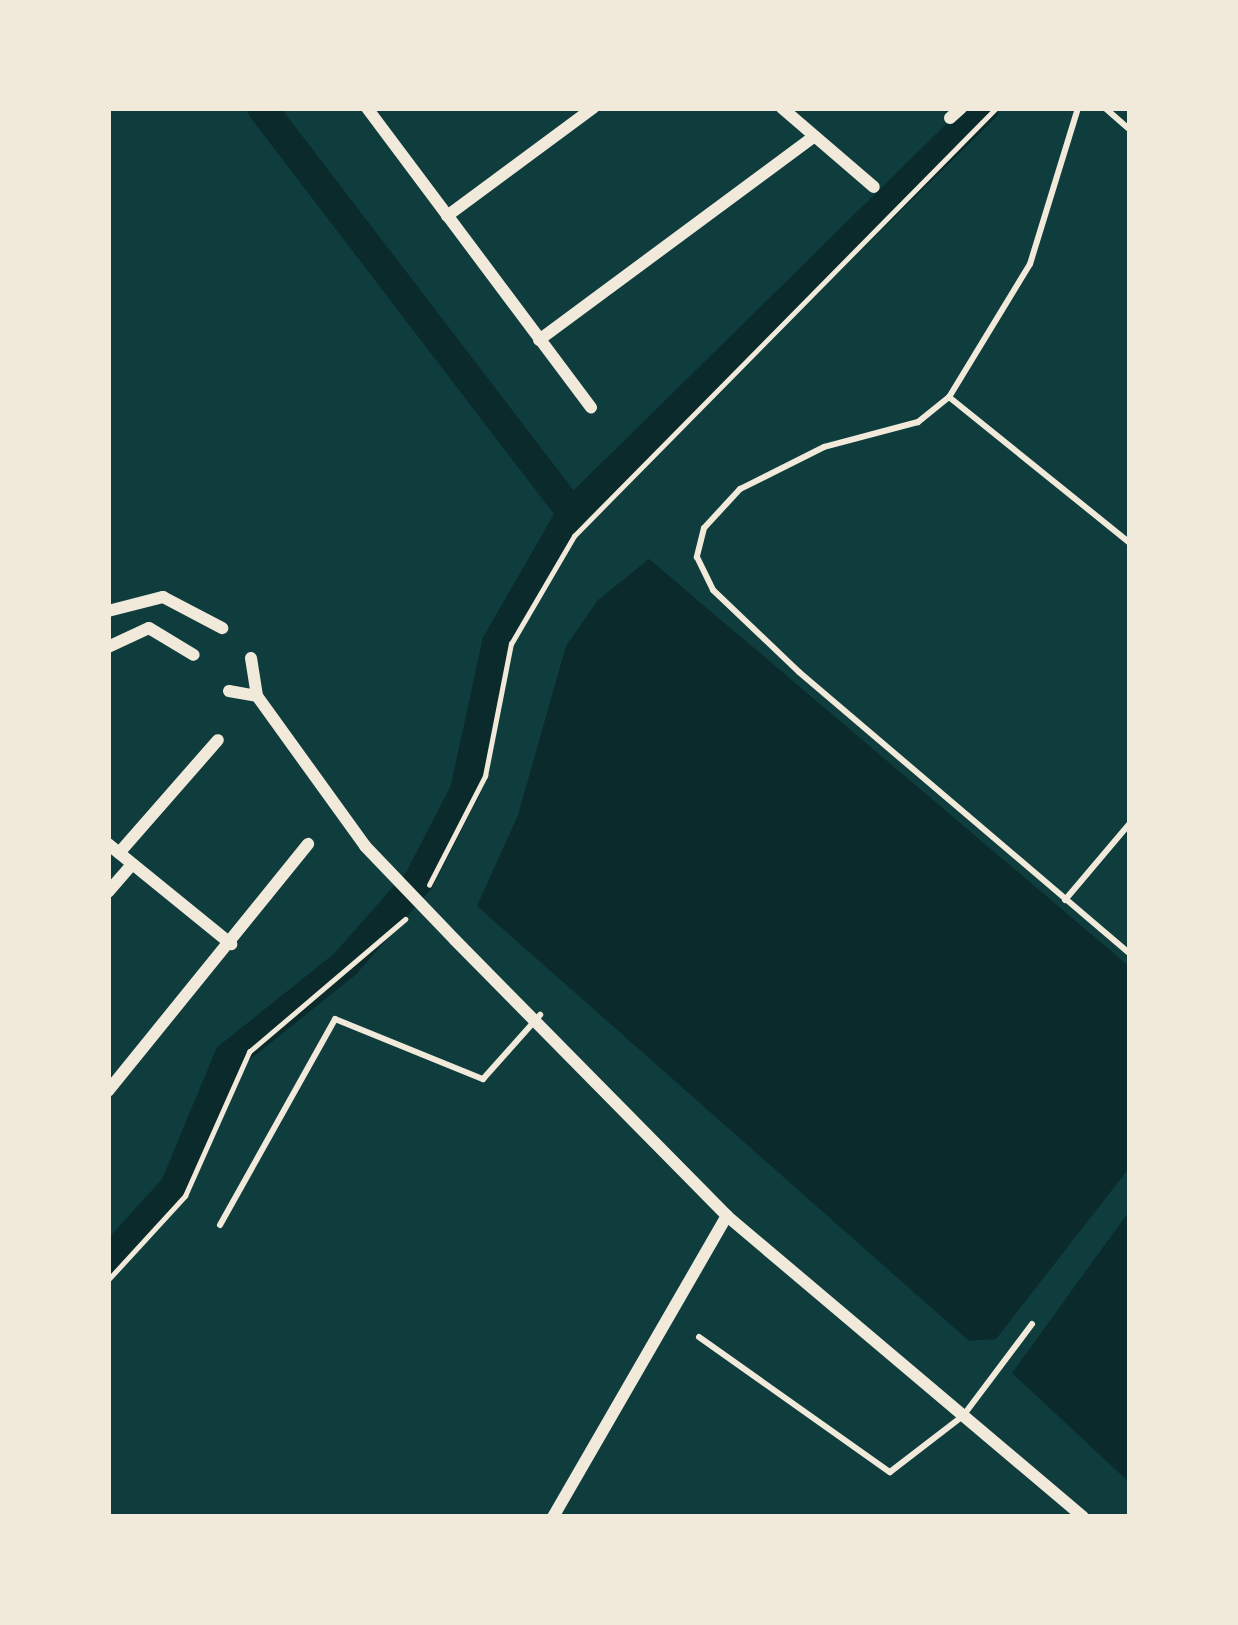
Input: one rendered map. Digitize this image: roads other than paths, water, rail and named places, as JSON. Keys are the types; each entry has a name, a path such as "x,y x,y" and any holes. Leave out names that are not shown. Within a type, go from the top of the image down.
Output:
{"street":[{"path":"367,108 591,407"},
{"path":"447,216 593,108"},
{"path":"782,108 874,187"},
{"path":"539,340 813,137"},
{"path":"108,611 163,598 222,628"},
{"path":"108,647 149,628 194,655"},
{"path":"251,658 257,696 365,846 455,940 540,1015 727,1216 1083,1517"},
{"path":"229,691 257,696"},
{"path":"218,740 113,849 231,944"},
{"path":"108,1091 308,844"},
{"path":"108,892 132,864"},
{"path":"553,1517 727,1216"}],"lane":[{"path":"1078,108 1030,264 949,398 917,422 824,448 740,489 704,528 697,557 712,590 782,656 1130,954"},
{"path":"1105,108 1130,130"},
{"path":"949,398 1130,543"},
{"path":"1065,900 1130,823"},
{"path":"220,1225 334,1019 483,1079 540,1015"},
{"path":"699,1337 890,1472 963,1416 1031,1324"}],"water":[{"path":"649,559 1130,967 1130,1167 996,1339 969,1341 477,906 518,815 566,646 598,600"},
{"path":"1130,1210 1130,1483 1012,1373"}],"waterway":[{"path":"262,108 572,513"},
{"path":"108,1261 175,1187 229,1057 345,964 419,880 465,791 497,643 572,513 984,108"}]}
